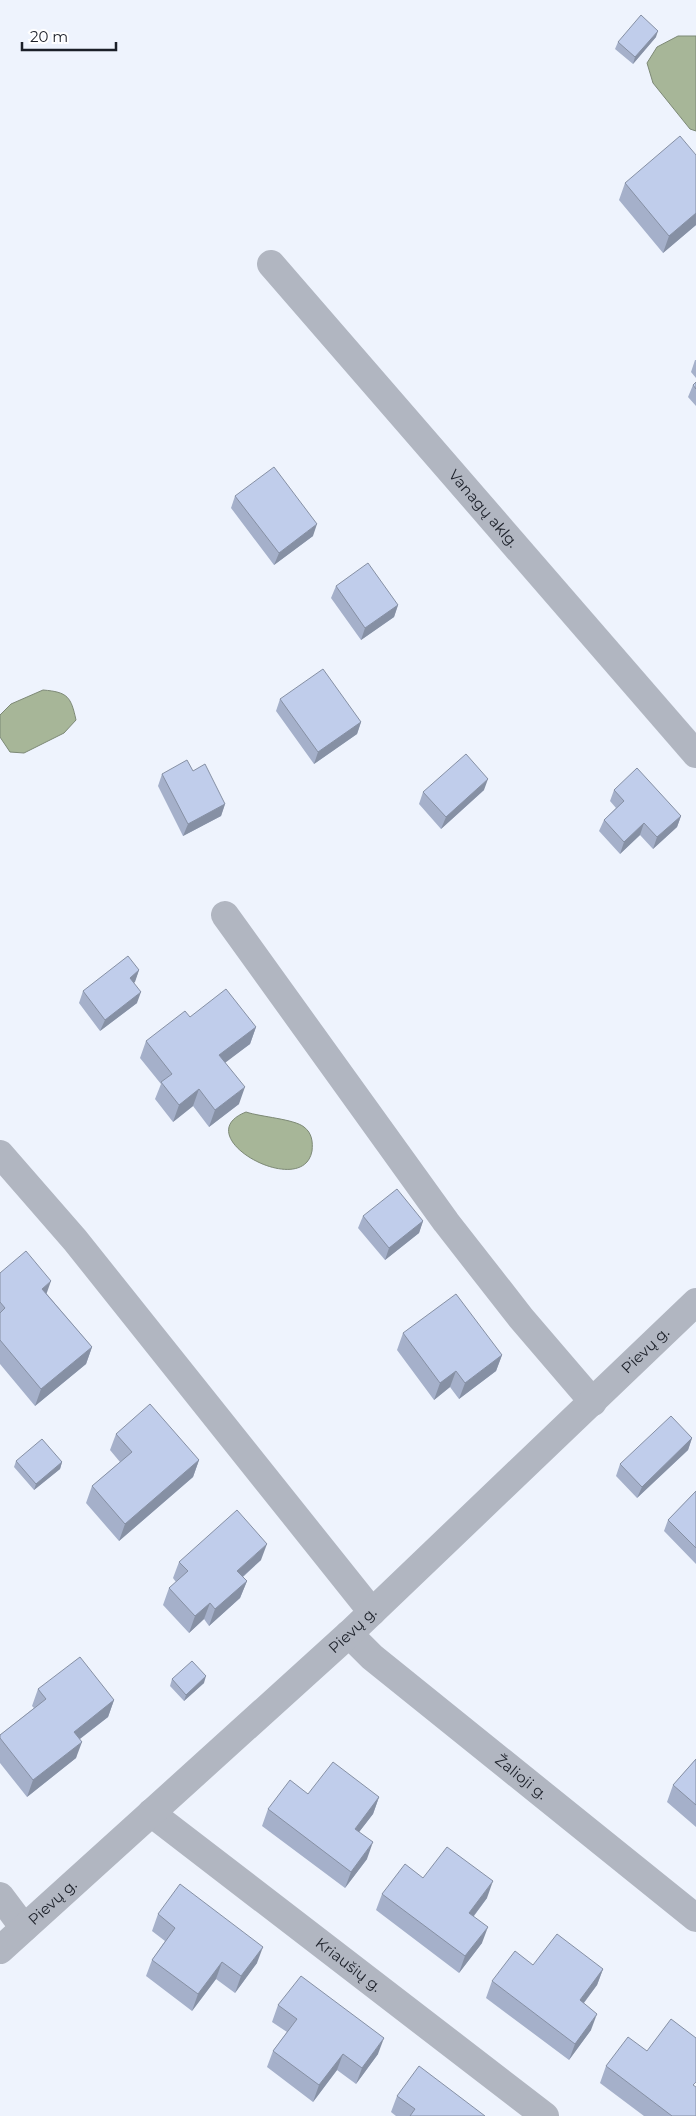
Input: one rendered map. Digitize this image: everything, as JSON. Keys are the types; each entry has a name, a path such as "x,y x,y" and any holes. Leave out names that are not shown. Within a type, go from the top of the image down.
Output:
{"street":[{"name":"Vanagų aklg.","path":"271,264 696,754"},
{"path":"225,915 446,1222 521,1318 593,1402"},
{"path":"0,1154 75,1240 372,1612"},
{"name":"Pievų g.","path":"0,1950 349,1634 696,1302"},
{"name":"Žalioji g.","path":"349,1634 372,1657 696,1918"},
{"name":"Kriaušių g.","path":"150,1813 545,2116"},
{"path":"0,1896 24,1928"}],"shaded area":[{"path":"678,36 696,36 696,131 690,129 653,83 647,63 657,47"},
{"path":"43,690 58,692 67,697 76,720 64,733 24,753 10,752 0,737 0,715 11,704"},
{"path":"246,1112 293,1122 307,1129 311,1138 312,1151 304,1165 289,1169 271,1167 253,1159 238,1148 229,1135 231,1123"}],"building":[{"path":"641,15 658,31 635,57 618,42"},
{"path":"680,136 696,155 696,213 669,236 625,183"},
{"path":"274,467 317,524 279,553 235,496"},
{"path":"368,563 398,605 365,628 336,586"},
{"path":"323,669 361,722 318,752 280,699"},
{"path":"466,754 488,779 446,817 423,792"},
{"path":"187,760 193,771 205,764 225,804 188,824 162,774"},
{"path":"637,768 681,816 657,837 644,823 624,842 604,820 624,801 614,790"},
{"path":"128,956 139,970 130,978 141,992 105,1020 83,991"},
{"path":"226,989 256,1027 219,1055 245,1087 215,1110 199,1089 179,1105 161,1082 172,1074 146,1041 185,1011 190,1017"},
{"path":"397,1189 423,1221 389,1248 363,1216"},
{"path":"26,1251 51,1281 42,1289 92,1347 41,1389 0,1340 0,1313 5,1308 0,1302 0,1273"},
{"path":"456,1294 502,1355 465,1383 456,1371 440,1383 403,1333"},
{"path":"150,1404 199,1460 125,1524 92,1486 132,1452 116,1434"},
{"path":"671,1416 692,1438 642,1487 620,1464"},
{"path":"42,1439 62,1462 36,1484 16,1461"},
{"path":"696,1491 696,1548 668,1520"},
{"path":"237,1510 267,1544 237,1571 247,1581 215,1609 210,1603 195,1616 169,1588 188,1571 179,1562"},
{"path":"80,1657 114,1700 74,1732 82,1742 33,1780 0,1738 0,1735 46,1699 38,1689"},
{"path":"192,1661 206,1676 186,1695 172,1679"},
{"path":"696,1759 696,1805 673,1785"},
{"path":"333,1762 379,1797 355,1829 373,1842 351,1872 268,1809 290,1780 308,1794"},
{"path":"447,1847 493,1881 469,1913 488,1927 465,1956 382,1894 405,1864 423,1878"},
{"path":"180,1884 263,1947 241,1976 222,1962 198,1994 152,1960 175,1928 158,1914"},
{"path":"557,1934 603,1969 580,2000 597,2014 575,2044 492,1981 515,1951 533,1965"},
{"path":"301,1976 384,2038 362,2068 343,2054 319,2085 273,2051 297,2019 278,2005"},
{"path":"671,2019 696,2038 696,2082 693,2085 696,2087 696,2116 672,2116 606,2066 628,2037 647,2051"},
{"path":"419,2066 485,2116 410,2116 415,2109 397,2096"}]}
